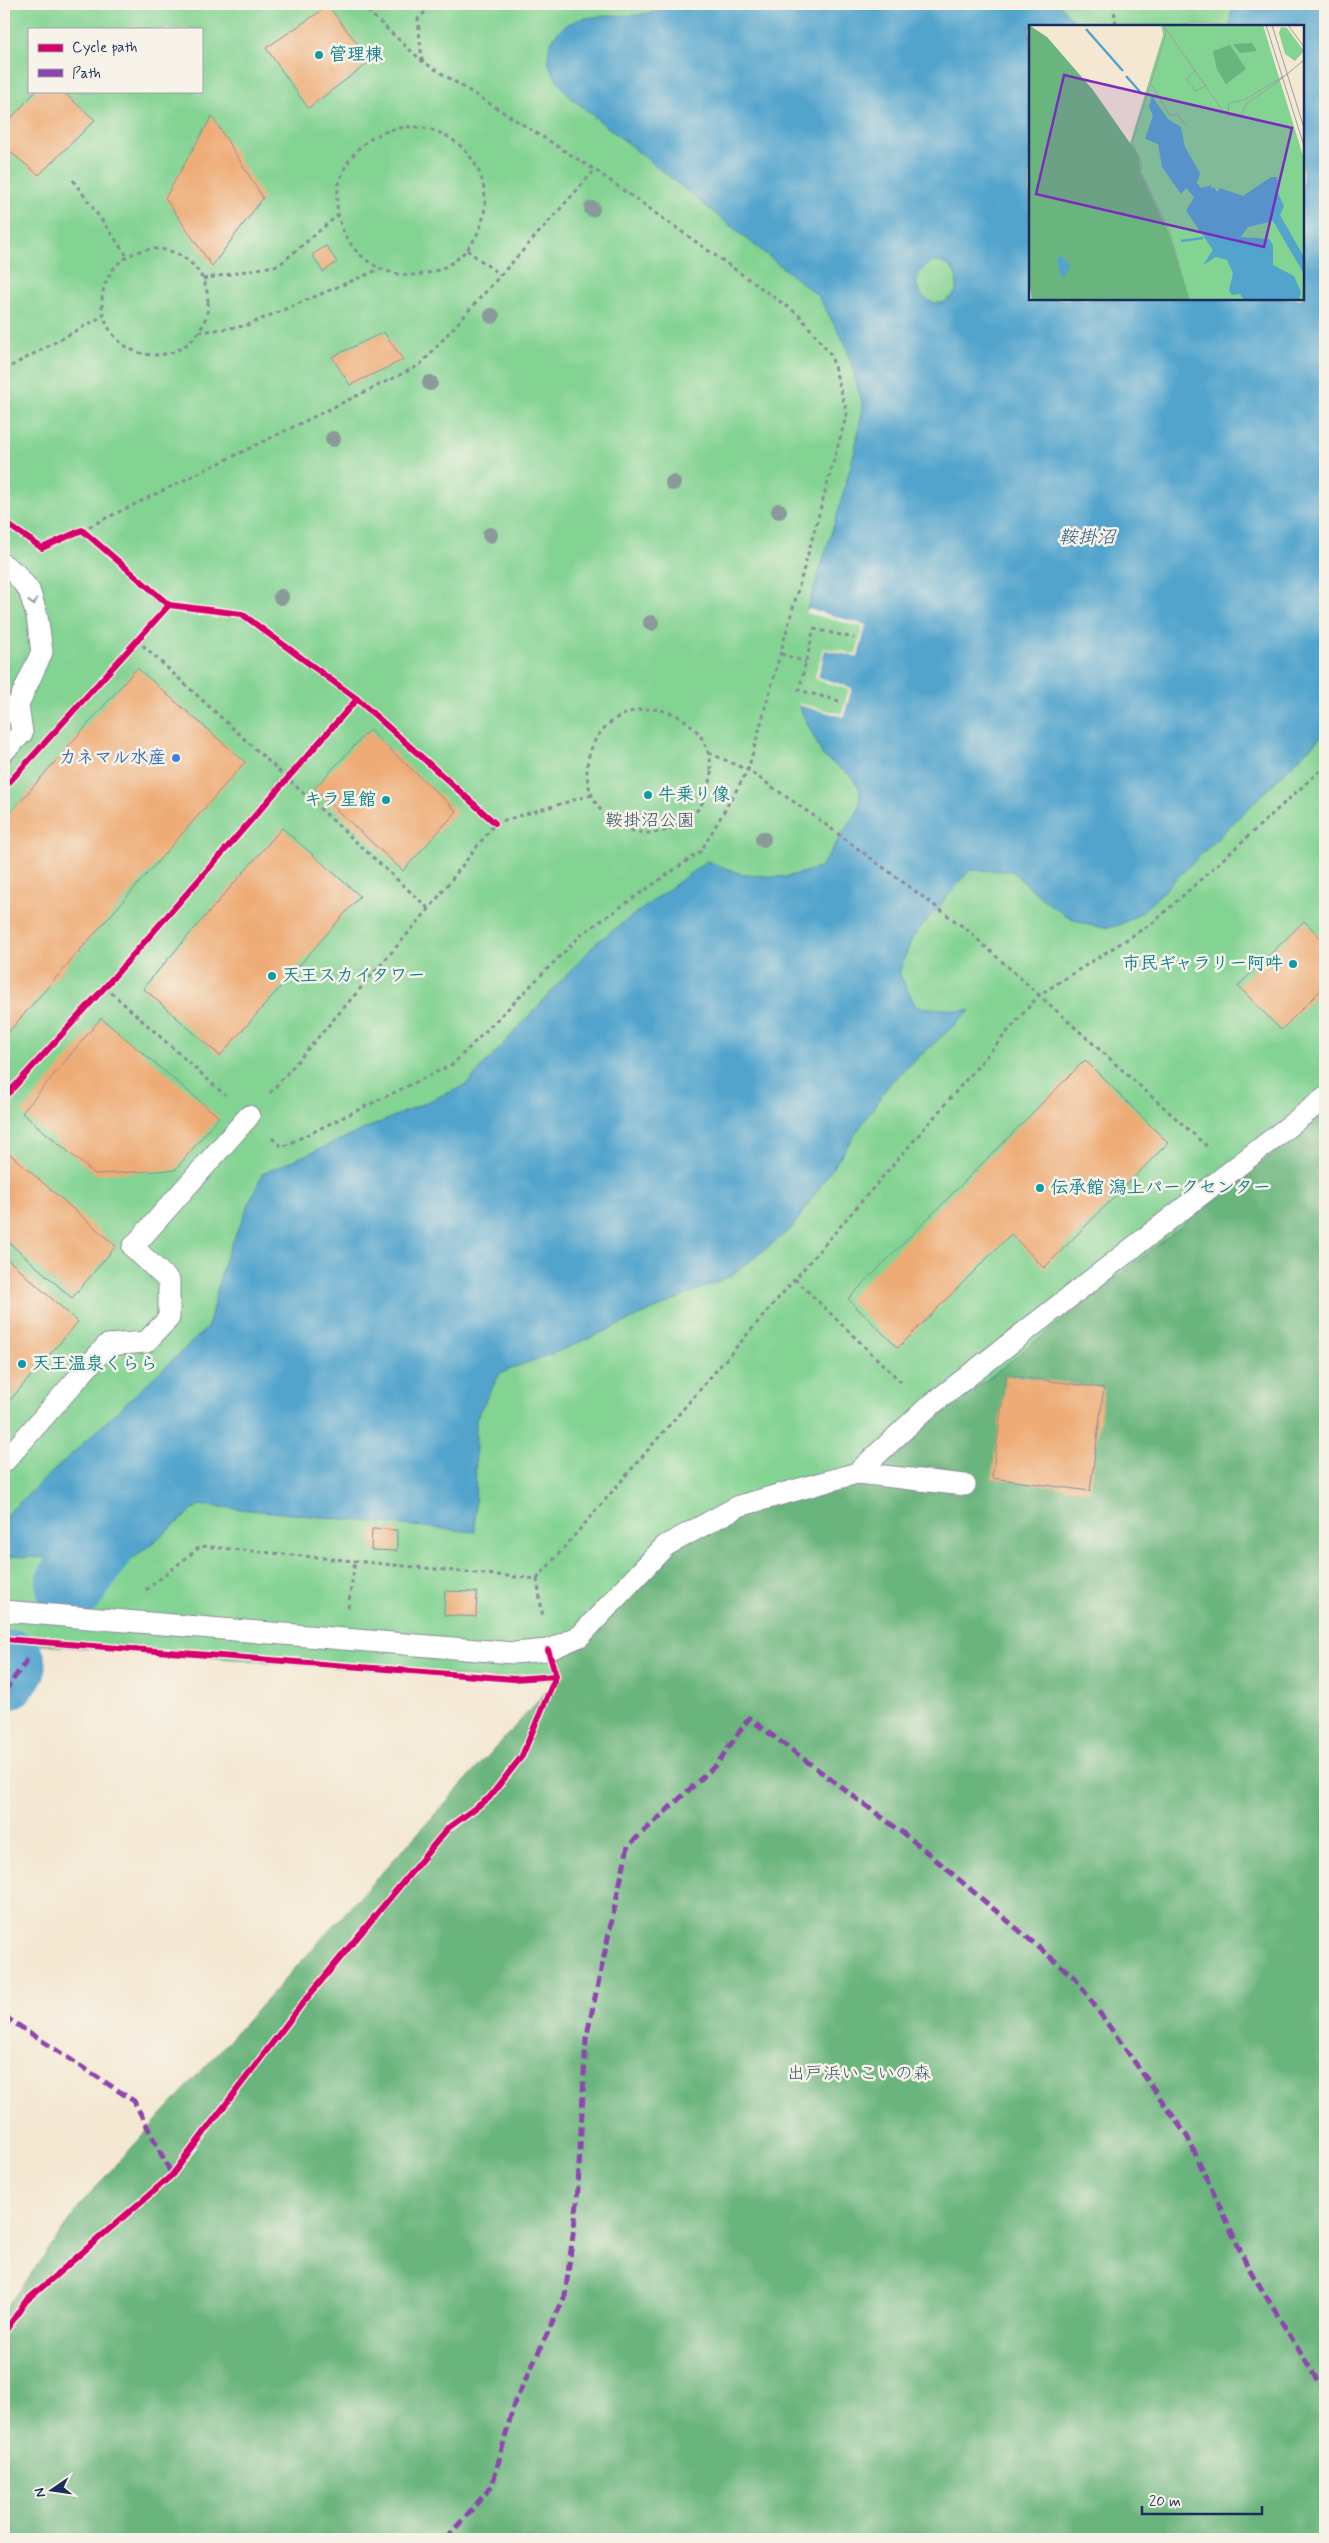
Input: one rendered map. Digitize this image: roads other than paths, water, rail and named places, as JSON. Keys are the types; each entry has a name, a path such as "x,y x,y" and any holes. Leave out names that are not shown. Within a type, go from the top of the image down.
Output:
{"lane":[{"path":"4,565 15,572 29,590 37,616 42,652 11,709 22,733 4,751"},
{"path":"857,1474 927,1408 1325,1098"},
{"path":"4,1462 107,1345 146,1342 169,1318 169,1281 133,1247 249,1116"},
{"path":"4,1611 514,1652 548,1650 580,1636 666,1546 690,1531 739,1506 857,1474 965,1485"}],"water":[{"name":"鞍掛沼","path":"678,4 1059,4 1077,25 1029,25 1029,300 1304,300 1304,25 1230,25 1232,4 1325,4 1325,733 1141,913 1117,925 1110,927 1096,926 1082,923 1069,917 1044,900 1012,871 970,870 912,938 899,973 916,1007 970,1011 890,1083 792,1228 732,1275 567,1348 500,1373 476,1418 475,1532 199,1505 130,1561 4,1556 4,1517 208,1327 224,1262 262,1174 466,1085 596,943 707,861 744,875 786,877 820,868 859,809 860,789 850,775 823,756 799,706 844,717 852,688 817,678 825,650 858,657 866,625 807,610 838,512 855,450 863,407 846,345 818,296 570,97 552,72 548,58 551,43 558,32 568,24 592,17 632,15 657,11","holes":["934,262 951,268 956,277 957,283 954,295 943,303 925,299 917,287 917,279 920,272 925,266"]}],"waterway":[{"path":"71,1585 144,1478"},
{"path":"4,1675 11,1665"}],"place":[{"name":"管理棟","path":"319,55"},
{"name":"カネマル水産","path":"176,758"},
{"name":"牛乗り像","path":"648,795"},
{"name":"キラ星館","path":"386,800"},
{"name":"市民ギャラリー阿吽","path":"1293,964"},
{"name":"天王スカイタワー","path":"272,976"},
{"name":"伝承館 潟上パークセンター","path":"1040,1188"},
{"name":"天王温泉くらら","path":"22,1364"}],"park label":[{"name":"鞍掛沼公園","path":"650,821"},
{"name":"出戸浜いこいの森","path":"859,2074"}]}
